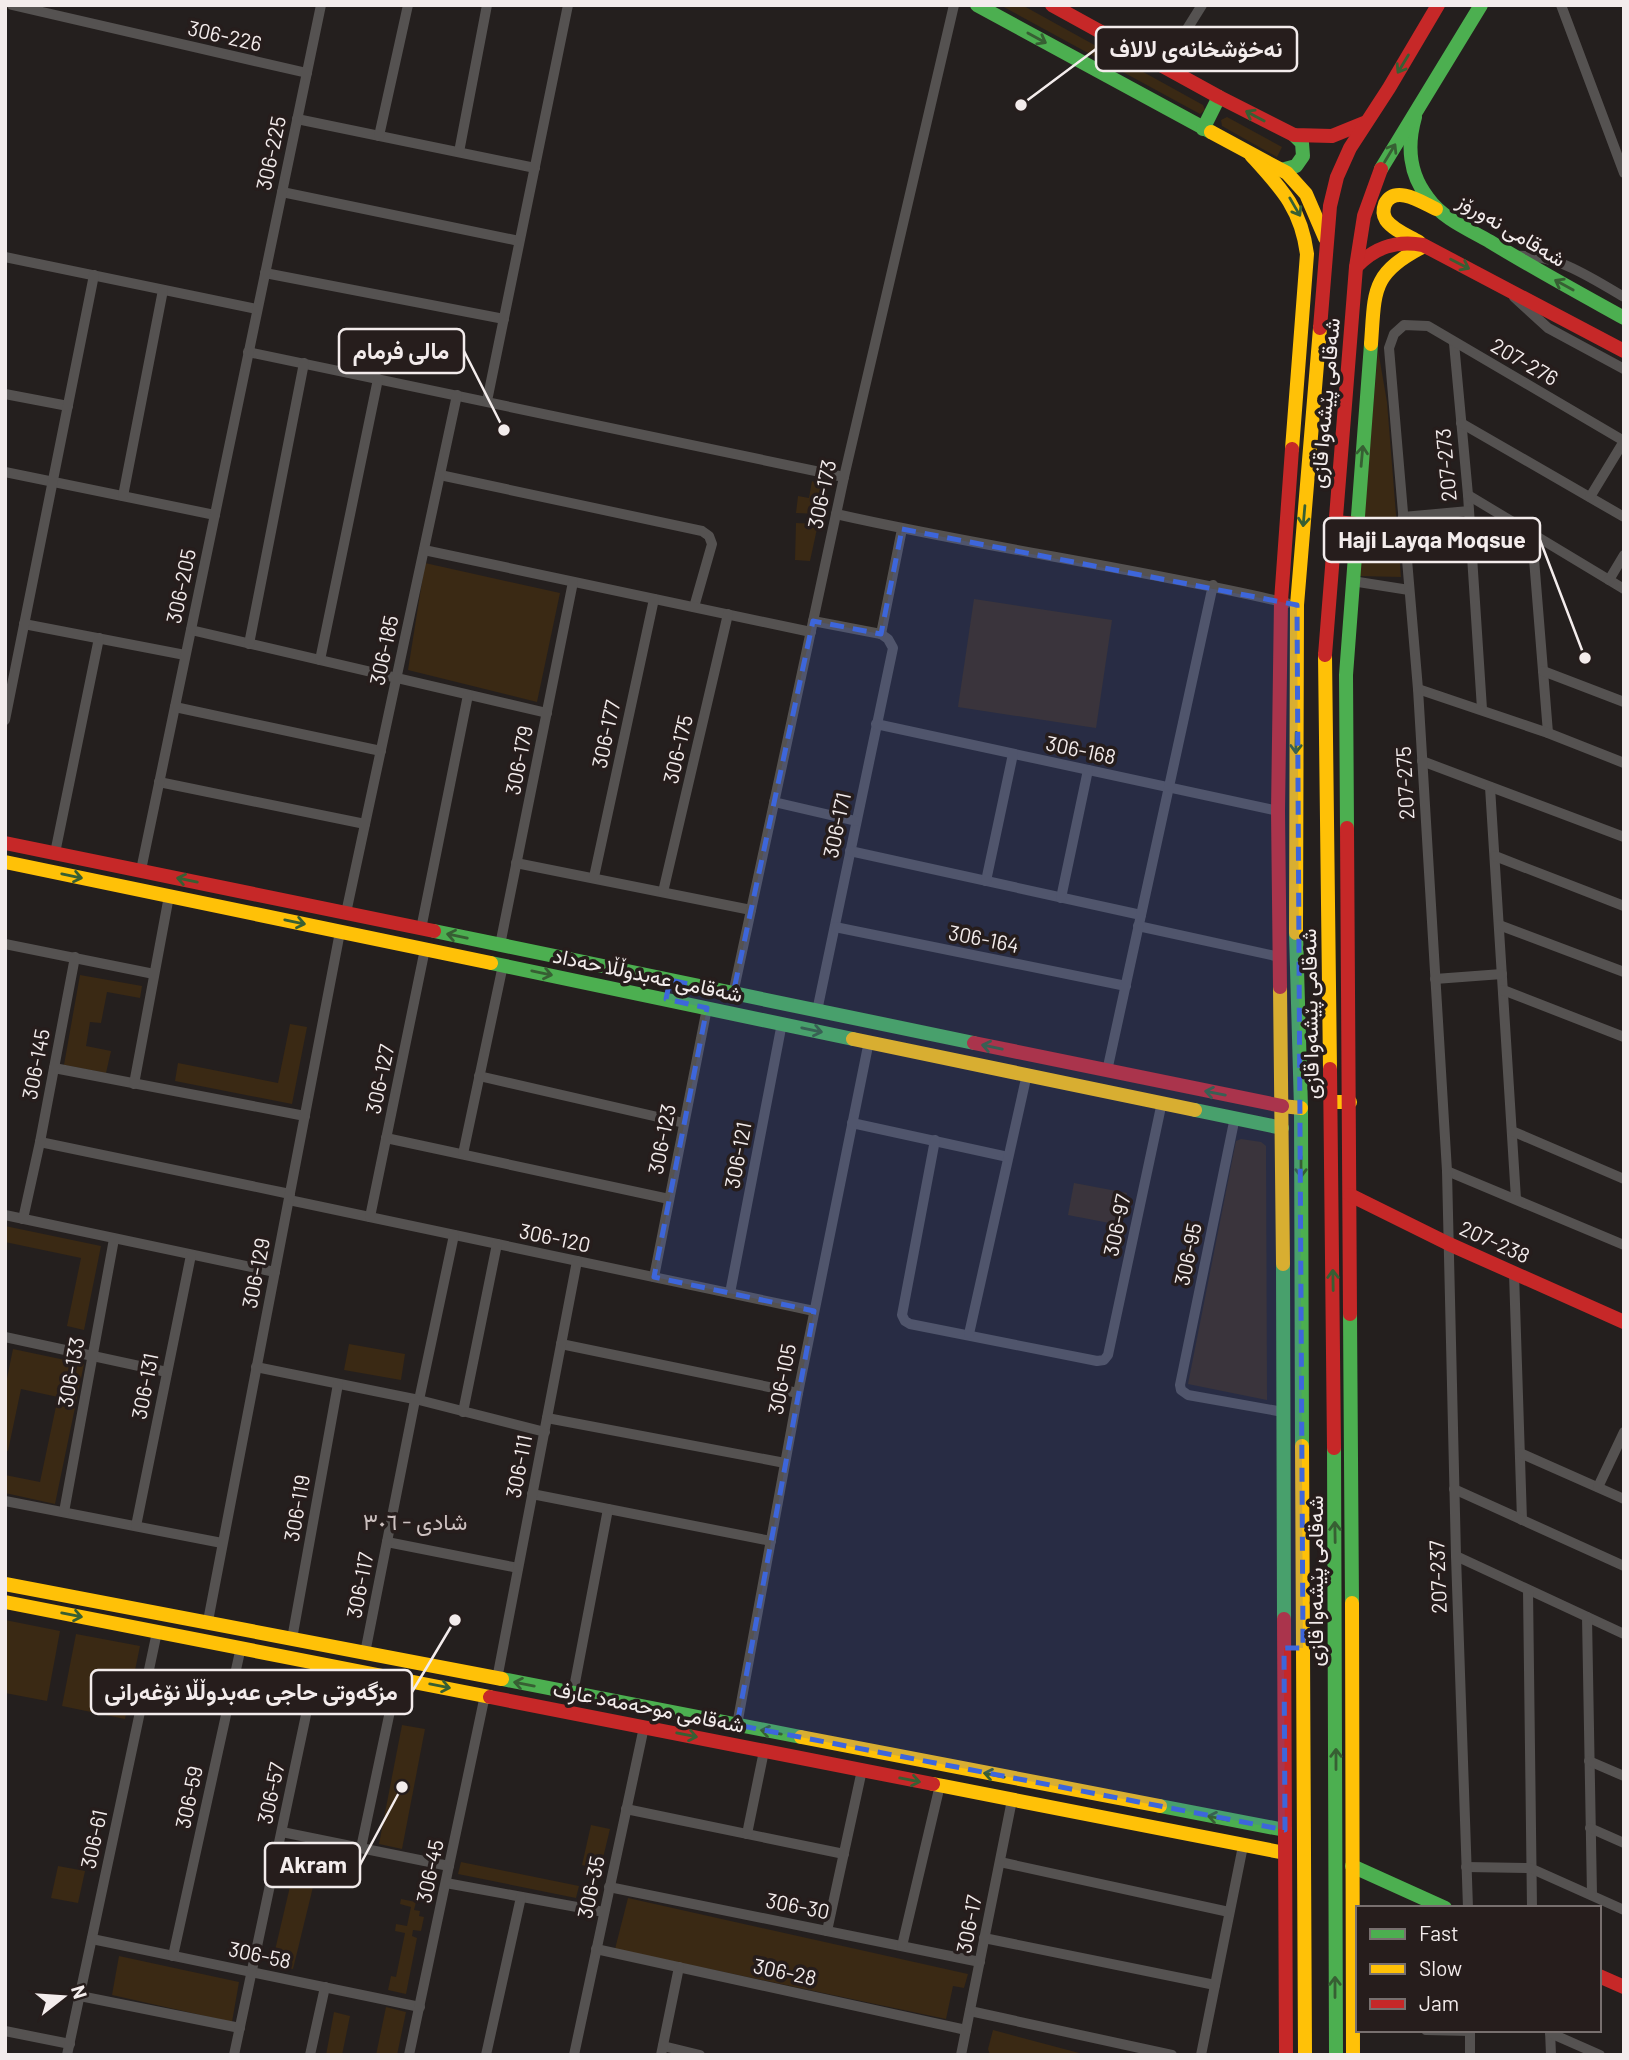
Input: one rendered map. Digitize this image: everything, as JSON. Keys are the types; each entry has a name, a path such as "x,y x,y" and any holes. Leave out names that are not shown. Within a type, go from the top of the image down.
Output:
{"main road":[{"path":"977,5 1287,173 1306,194 1326,242"},
{"path":"1052,5 1294,135 1302,143 1302,159 1293,168 1281,170"},
{"name":"شەقامی پێشەوا قازی","path":"1305,2055 1301,1108 1295,816 1297,605 1330,206 1337,177 1350,148 1438,5"},
{"name":"شەقامی پێشەوا قازی","path":"1336,2055 1336,1683 1325,640 1356,267 1364,216 1387,158 1481,5"},
{"path":"1203,129 1219,97"},
{"name":"شەقامی نەورۆز","path":"1418,109 1411,132 1410,155 1419,185 1438,210 1624,318"},
{"path":"1294,135 1332,136 1364,123"},
{"path":"1251,155 1290,198 1300,216 1306,236 1306,275 1281,601 1278,811 1282,1106 1286,2055"},
{"path":"1438,210 1399,195 1390,198 1384,207 1385,217 1390,223 1424,245 1624,351"},
{"path":"1356,267 1371,253 1389,244 1410,242 1424,245"},
{"path":"1353,2055 1355,2029 1346,675 1375,292 1387,267 1424,245"},
{"path":"1306,275 1324,277"},
{"path":"1335,522 1356,524"},
{"path":"1278,811 1295,816"},
{"name":"شەقامی عەبدوڵڵا حەداد","path":"5,843 1107,1072 1301,1108"},
{"name":"شەقامی عەبدوڵڵا حەداد","path":"5,862 1282,1128 1301,1128"},
{"path":"223,907 227,888"},
{"path":"666,999 670,980"},
{"path":"1331,1102 1350,1102"},
{"name":"207-238","path":"1350,1195 1449,1244 1624,1322"},
{"path":"1301,1308 1306,1318 1317,1322 1329,1317 1333,1306"},
{"path":"1302,1366 1308,1356 1317,1352 1329,1357 1333,1366"},
{"path":"1335,1559 1352,1559"},
{"name":"شەقامی موحەمەد عارف","path":"5,1584 1285,1830"},
{"path":"36,1608 39,1590"},
{"name":"شەقامی موحەمەد عارف","path":"5,1602 1285,1853"},
{"path":"1284,1647 1303,1648"},
{"path":"402,1679 411,1662"},
{"path":"1336,1683 1353,1683"},
{"path":"1250,1847 1266,1846 1270,1838 1267,1831 1260,1826"},
{"path":"1352,1866 1441,1906"},
{"path":"1601,1977 1624,1987"}],"street":[{"name":"306-226","path":"12,5 307,74"},
{"name":"306-225","path":"257,309 321,5"},
{"path":"379,136 408,5"},
{"path":"459,152 488,5"},
{"path":"486,401 568,5"},
{"name":"306-173","path":"733,994 844,477 954,5"},
{"path":"1164,66 1202,5"},
{"path":"1561,5 1624,173"},
{"path":"297,119 534,168"},
{"path":"282,192 519,241"},
{"path":"1514,256 1528,255 1556,260 1624,297"},
{"path":"5,257 257,309"},
{"path":"265,274 504,318"},
{"path":"5,720 94,275"},
{"path":"1505,287 1548,328 1624,369"},
{"path":"123,496 163,290"},
{"name":"306-205","path":"141,870 257,309"},
{"name":"207-276","path":"1404,325 1428,326 1624,441"},
{"name":"207-275","path":"1404,325 1394,334 1389,348 1419,689 1449,1244"},
{"name":"207-273","path":"1454,342 1468,495 1482,709"},
{"path":"248,352 844,477"},
{"path":"249,644 304,363"},
{"path":"320,660 378,379"},
{"path":"5,394 68,407"},
{"name":"306-185","path":"346,913 457,395"},
{"path":"1461,423 1624,517"},
{"path":"1590,497 1624,441"},
{"path":"5,472 215,515"},
{"path":"440,475 702,531 709,536 712,544 694,607"},
{"path":"1468,495 1624,589"},
{"path":"1403,517 1469,511"},
{"path":"836,514 902,529 1213,585 1297,605"},
{"path":"424,550 729,614 881,634 902,529"},
{"path":"1532,534 1548,733"},
{"path":"1609,580 1624,555"},
{"path":"1352,581 1409,590"},
{"name":"306-179","path":"500,945 573,582"},
{"path":"1107,1072 1213,585"},
{"name":"306-177","path":"594,877 654,599"},
{"name":"306-175","path":"663,892 729,614"},
{"path":"24,624 186,655"},
{"path":"191,630 547,713"},
{"name":"306-171","path":"817,1011 893,648 881,634"},
{"path":"55,853 99,638"},
{"path":"1543,671 1624,702"},
{"path":"1419,689 1482,709 1624,763"},
{"path":"421,929 468,695"},
{"path":"174,707 381,751"},
{"name":"306-168","path":"876,724 1278,811"},
{"path":"986,881 1013,754"},
{"path":"1422,761 1624,837"},
{"path":"1061,898 1088,770"},
{"path":"159,782 365,824"},
{"path":"1490,787 1516,1199"},
{"path":"774,802 856,821"},
{"path":"850,851 1061,898 1280,957"},
{"path":"1495,856 1624,906"},
{"path":"516,863 751,910"},
{"path":"134,1084 169,896"},
{"path":"1499,925 1624,972"},
{"name":"306-164","path":"835,927 1126,986"},
{"name":"306-129","path":"208,1621 340,932"},
{"path":"5,944 154,974"},
{"name":"306-127","path":"370,1217 425,949"},
{"name":"306-145","path":"23,1219 75,957"},
{"path":"463,1154 503,965"},
{"path":"1435,979 1502,974"},
{"path":"1503,990 1624,1037"},
{"name":"306-123","path":"654,1277 707,1008"},
{"name":"306-121","path":"730,1293 782,1023"},
{"name":"306-105","path":"737,1725 798,1392 869,1041"},
{"path":"54,1068 305,1116"},
{"path":"935,1140 902,1315 910,1324 969,1334 1027,1074"},
{"path":"480,1076 684,1123"},
{"name":"306-97","path":"969,1334 1097,1361 1104,1360 1108,1355 1162,1102"},
{"name":"306-95","path":"1235,1117 1180,1380 1181,1390 1188,1395 1283,1412"},
{"path":"852,1123 1008,1157"},
{"path":"1512,1130 1624,1179"},
{"path":"386,1138 669,1199"},
{"name":"306-120","path":"40,1142 370,1217 814,1311"},
{"path":"1447,1171 1624,1245"},
{"path":"5,1215 275,1272"},
{"name":"306-117","path":"365,1653 454,1235"},
{"name":"306-133","path":"64,1511 114,1239"},
{"path":"463,1412 497,1244"},
{"name":"207-237","path":"1449,1244 1468,1906"},
{"name":"306-131","path":"136,1526 191,1255"},
{"name":"306-111","path":"497,1679 577,1261"},
{"path":"1514,1273 1522,1520"},
{"path":"5,1337 167,1372"},
{"path":"561,1343 798,1392"},
{"path":"256,1367 417,1400 545,1432"},
{"name":"306-119","path":"292,1639 338,1384"},
{"path":"547,1418 785,1463"},
{"path":"1598,1487 1624,1432"},
{"path":"1520,1453 1624,1499"},
{"path":"1454,1489 1624,1566"},
{"path":"533,1494 771,1541"},
{"path":"5,1501 222,1543"},
{"path":"573,1693 608,1509"},
{"path":"387,1542 518,1568"},
{"path":"1456,1556 1624,1634"},
{"path":"1528,1590 1532,1906"},
{"path":"1587,1617 1592,1895"},
{"name":"306-61","path":"69,2049 157,1632"},
{"name":"306-59","path":"173,1956 241,1647"},
{"name":"306-57","path":"234,2055 317,1663"},
{"path":"361,1848 402,1679"},
{"name":"306-45","path":"410,2055 485,1695"},
{"name":"306-35","path":"573,2055 644,1727"},
{"path":"747,1834 764,1751"},
{"path":"1589,1761 1624,1776"},
{"path":"827,1931 862,1770"},
{"path":"902,1946 940,1786"},
{"name":"306-17","path":"961,2055 1012,1800"},
{"path":"626,1809 844,1854"},
{"path":"1590,1828 1624,1843"},
{"path":"282,1832 449,1866"},
{"path":"1201,2055 1229,1912 1250,1847"},
{"path":"1000,1862 1229,1912"},
{"path":"1466,1867 1530,1868 1624,1910"},
{"path":"446,1883 604,1912"},
{"name":"306-30","path":"610,1887 980,1962"},
{"path":"486,2055 521,1897"},
{"path":"985,1938 1215,1985"},
{"name":"306-58","path":"92,1939 419,2007"},
{"name":"306-28","path":"596,1949 966,2030"},
{"path":"679,1967 662,2051 700,2055"},
{"path":"310,2055 325,1987"},
{"path":"80,1996 240,2028"},
{"path":"970,2011 1172,2055"},
{"path":"5,2031 69,2049"},
{"path":"1470,2032 1470,2055"},
{"path":"1550,2032 1551,2055"},
{"path":"1552,2032 1600,2055"}],"highlighted area":[{"path":"902,529 1297,605 1303,1648 1284,1648 1285,1830 737,1725 814,1311 654,1277 707,1008 666,999 670,980 733,994 813,621 881,634"}],"shaded area":[{"path":"1000,5 1022,5 1203,105 1205,110 1200,114"},
{"path":"1227,117 1282,147 1277,157 1222,126 1221,120"},
{"path":"1378,350 1387,402 1401,577 1359,576"},
{"path":"812,481 825,487 819,514 796,513 798,496 809,498"},
{"path":"796,523 818,524 810,561 795,560"},
{"path":"425,563 560,593 537,702 408,670"},
{"path":"974,599 1112,620 1096,728 958,707"},
{"path":"80,975 142,986 140,998 107,992 101,1023 90,1022 86,1046 111,1051 106,1073 64,1065"},
{"path":"290,1024 307,1027 292,1104 175,1081 178,1063 278,1083"},
{"path":"1241,1139 1261,1142 1266,1146 1267,1400 1188,1384 1236,1141"},
{"path":"1074,1183 1127,1193 1120,1225 1068,1215"},
{"path":"5,1226 101,1246 84,1330 67,1326 81,1258 5,1242"},
{"path":"349,1344 405,1354 401,1380 344,1370"},
{"path":"13,1349 84,1364 55,1504 5,1493 5,1475 40,1482 58,1397 21,1389 8,1451 5,1451 5,1388"},
{"path":"5,1620 60,1631 47,1701 5,1693"},
{"path":"76,1634 140,1646 125,1719 62,1706"},
{"path":"402,1725 425,1729 402,1849 379,1844"},
{"path":"591,1825 610,1829 600,1870 582,1865"},
{"path":"300,1844 322,1850 293,1969 272,1963"},
{"path":"461,1862 579,1886 576,1898 458,1874"},
{"path":"58,1866 85,1871 78,1903 51,1898"},
{"path":"628,1898 968,1974 964,1988 953,1986 946,2019 615,1949"},
{"path":"401,1899 416,1902 414,1910 420,1911 419,1916 424,1917 421,1931 413,1930 412,1936 417,1938 406,1994 388,1990 391,1976 396,1977 405,1933 395,1931 396,1924 407,1926 411,1907 400,1904"},
{"path":"119,1956 239,1982 232,2022 112,1995"},
{"path":"386,2007 406,2012 397,2055 376,2055"},
{"path":"334,2012 350,2016 342,2055 326,2055"},
{"path":"993,2030 1083,2055 990,2055 988,2049"}],"traffic: fast":[{"path":"977,5 1211,132"},
{"path":"1381,169 1481,5"},
{"path":"1203,129 1219,97"},
{"path":"1415,117 1411,138 1413,169 1422,189 1440,211 1539,271 1624,318"},
{"path":"1281,170 1296,166 1303,156 1302,143 1294,135"},
{"path":"1347,828 1346,675 1371,344"},
{"path":"434,931 974,1043"},
{"path":"1296,933 1301,1108 1302,1446"},
{"path":"491,963 853,1039"},
{"path":"1195,1110 1282,1128"},
{"path":"1283,1264 1284,1619"},
{"path":"1350,1314 1352,1603"},
{"path":"1334,1448 1336,2055"},
{"path":"502,1679 801,1737"},
{"path":"1160,1806 1285,1830"},
{"path":"1352,1866 1441,1906"}],"traffic: slow":[{"path":"1211,132 1287,173 1306,194 1325,238"},
{"path":"1251,155 1295,211 1307,254 1292,449"},
{"path":"1419,242 1389,224 1384,214 1385,204 1390,198 1402,195 1436,209"},
{"path":"1371,344 1379,285 1394,265 1424,246"},
{"path":"1296,933 1297,605 1320,328"},
{"path":"1325,655 1330,1069"},
{"path":"5,862 491,963"},
{"path":"1280,987 1283,1264"},
{"path":"853,1039 1195,1110"},
{"path":"1331,1102 1350,1102"},
{"path":"1282,1106 1301,1108"},
{"path":"1302,1446 1305,2055"},
{"path":"5,1584 502,1679"},
{"path":"5,1602 490,1697"},
{"path":"1352,1603 1353,2055"},
{"path":"801,1737 1160,1806"},
{"path":"933,1784 1285,1853"}],"traffic: jam":[{"path":"1052,5 1294,135 1332,136 1364,123"},
{"path":"1320,328 1330,206 1337,177 1350,148 1438,5"},
{"path":"1325,655 1356,267 1364,216 1381,169"},
{"path":"1356,267 1371,254 1395,244 1423,245 1624,351"},
{"path":"1280,987 1278,811 1281,601 1292,449"},
{"path":"1335,522 1356,524"},
{"path":"1347,828 1350,1314"},
{"path":"5,843 434,931"},
{"path":"974,1043 1282,1106"},
{"path":"1330,1069 1334,1448"},
{"path":"1350,1195 1449,1244 1624,1322"},
{"path":"1284,1619 1286,2055"},
{"path":"490,1697 933,1784"},
{"path":"1601,1977 1624,1987"}],"place":[{"name":"نەخۆشخانەی لالاف","path":"1021,105"},
{"name":"مالى فرمام","path":"504,430"},
{"name":"Haji Layqa Moqsue","path":"1585,658"},
{"name":"مزگەوتی حاجی عەبدوڵڵا نۆغەرانی","path":"455,1620"},
{"name":"Akram","path":"402,1787"}],"district":[{"name":"شادی - ٣٠٦","path":"415,1521"}]}
